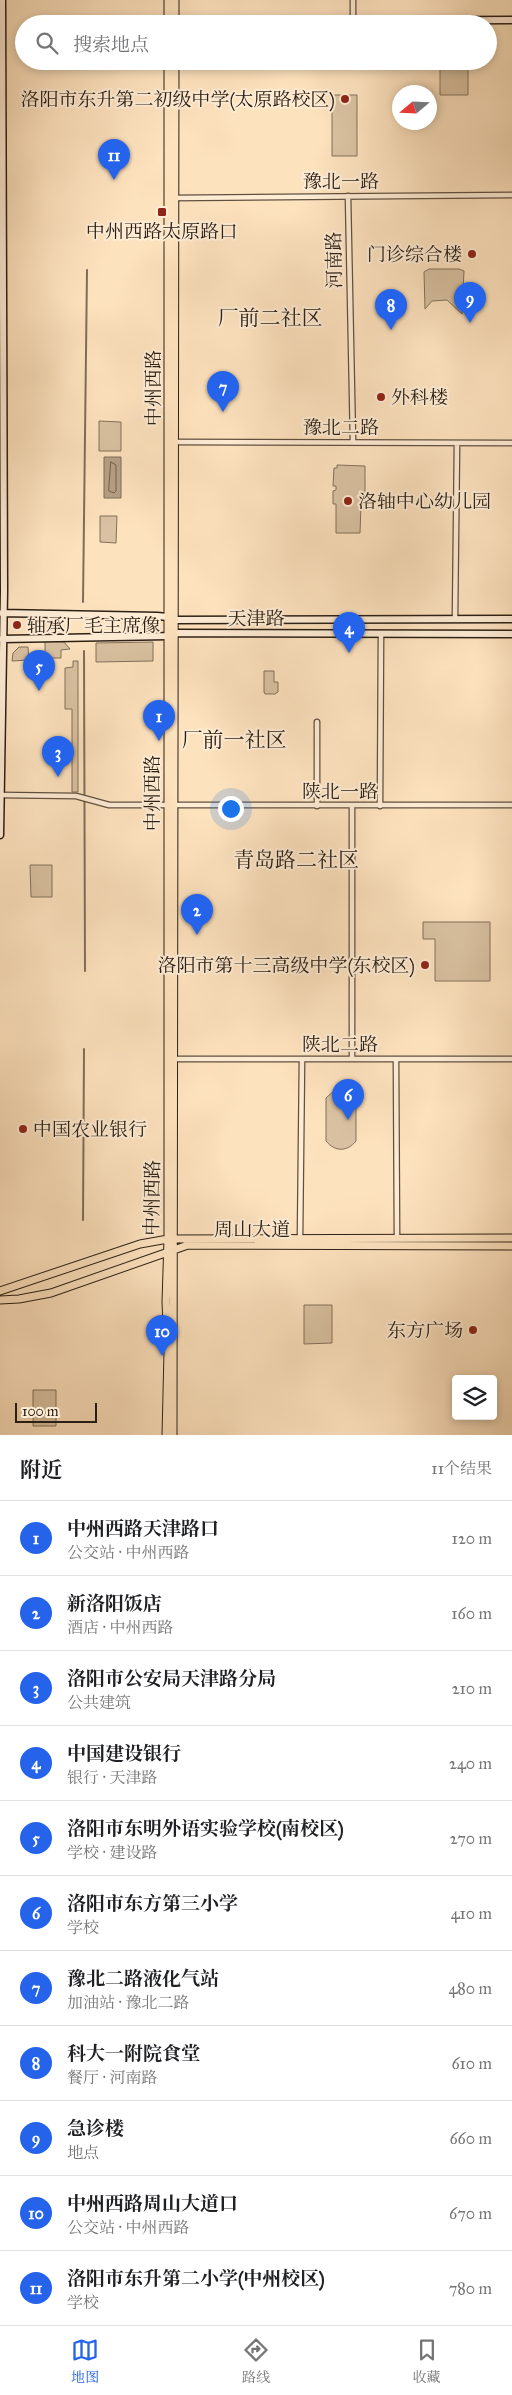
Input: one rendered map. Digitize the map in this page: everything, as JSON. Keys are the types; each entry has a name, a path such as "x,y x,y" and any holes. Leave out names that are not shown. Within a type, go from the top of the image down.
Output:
{"main road":[{"path":"0,836 2,639 2,0"},
{"path":"168,0 170,15"},
{"path":"172,15 175,0"},
{"path":"497,20 512,20"},
{"name":"中州西路","path":"168,70 172,198"},
{"name":"中州西路","path":"174,1435 174,1251 171,1238 171,618 172,198 175,70"},
{"name":"天津路","path":"2,613 171,618 512,619"},
{"name":"天津路","path":"2,639 171,635 512,634"},
{"name":"中州西路","path":"166,1435 166,1254 171,1238"},
{"name":"周山大道","path":"0,1291 140,1244 171,1238 512,1238"},
{"name":"周山大道","path":"0,1300 19,1299 51,1292 188,1246 512,1246"}],"street":[{"path":"353,0 353,15"},
{"name":"豫北一路","path":"172,198 512,195"},
{"name":"河南路","path":"348,196 353,442"},
{"name":"豫北二路","path":"172,442 512,443"},
{"path":"455,618 457,443"},
{"path":"380,806 381,634"},
{"path":"317,722 317,806"},
{"name":"陕北一路","path":"0,795 76,796 109,805 512,805"},
{"path":"352,806 352,1059"},
{"name":"陕北二路","path":"171,1059 512,1060"},
{"path":"300,1238 302,1059"},
{"path":"396,1059 397,1238"}],"shaded area":[{"path":"440,70 468,70 468,95 440,95"},
{"path":"332,95 357,95 357,156 332,156"},
{"path":"429,269 459,269 464,271 462,314 447,300 432,301 425,309 424,272"},
{"path":"99,421 121,422 121,451 99,451"},
{"path":"337,465 365,466 365,505 361,505 360,533 336,533 336,504 333,504 333,491 336,490 336,486 333,486 334,468 337,468"},
{"path":"100,516 117,516 116,543 100,542"},
{"path":"45,640 64,642 70,649 61,650 61,658 48,658 48,655 45,655"},
{"path":"153,642 153,661 96,662 96,643"},
{"path":"19,647 28,647 29,660 12,661 13,653"},
{"path":"73,661 78,661 78,792 72,792 72,709 65,709 65,668 73,667"},
{"path":"264,671 274,671 274,682 278,682 278,692 275,694 265,694 264,692"},
{"path":"30,865 52,865 52,897 31,897"},
{"path":"423,922 490,922 490,981 435,981 435,939 423,939"},
{"path":"337,1088 351,1091 356,1100 356,1141 345,1149 337,1149 326,1141 326,1098"},
{"path":"304,1305 332,1305 332,1343 304,1344"},
{"path":"33,1390 56,1390 56,1426 33,1426"}],"water":[{"path":"104,457 121,457 121,498 104,498"}],"waterway":[{"path":"83,602 87,270"},
{"path":"84,651 85,971"},
{"path":"83,1220 84,1049"}],"place":[{"name":"洛阳市东升第二初级中学(太原路校区)","path":"345,99"},
{"name":"洛阳市东升第二小学(中州校区)","path":"114,180"},
{"name":"中州西路太原路口","path":"162,212"},
{"name":"门诊综合楼","path":"472,254"},
{"name":"急诊楼","path":"470,323"},
{"name":"科大一附院食堂","path":"391,330"},
{"name":"外科楼","path":"381,397"},
{"name":"豫北二路液化气站","path":"223,412"},
{"name":"洛轴中心幼儿园","path":"348,501"},
{"name":"轴承厂毛主席像","path":"17,625"},
{"name":"中国建设银行","path":"349,653"},
{"name":"洛阳市东明外语实验学校(南校区)","path":"39,691"},
{"name":"中州西路天津路口","path":"159,741"},
{"name":"洛阳市公安局天津路分局","path":"58,777"},
{"name":"新洛阳饭店","path":"197,935"},
{"name":"洛阳市第十三高级中学(东校区)","path":"425,965"},
{"name":"洛阳市东方第三小学","path":"348,1120"},
{"name":"中国农业银行","path":"23,1129"},
{"name":"东方广场","path":"473,1330"},
{"name":"中州西路周山大道口","path":"162,1356"}],"district":[{"name":"厂前二社区","path":"270,318"},
{"name":"厂前一社区","path":"234,740"},
{"name":"青岛路二社区","path":"296,860"}]}
